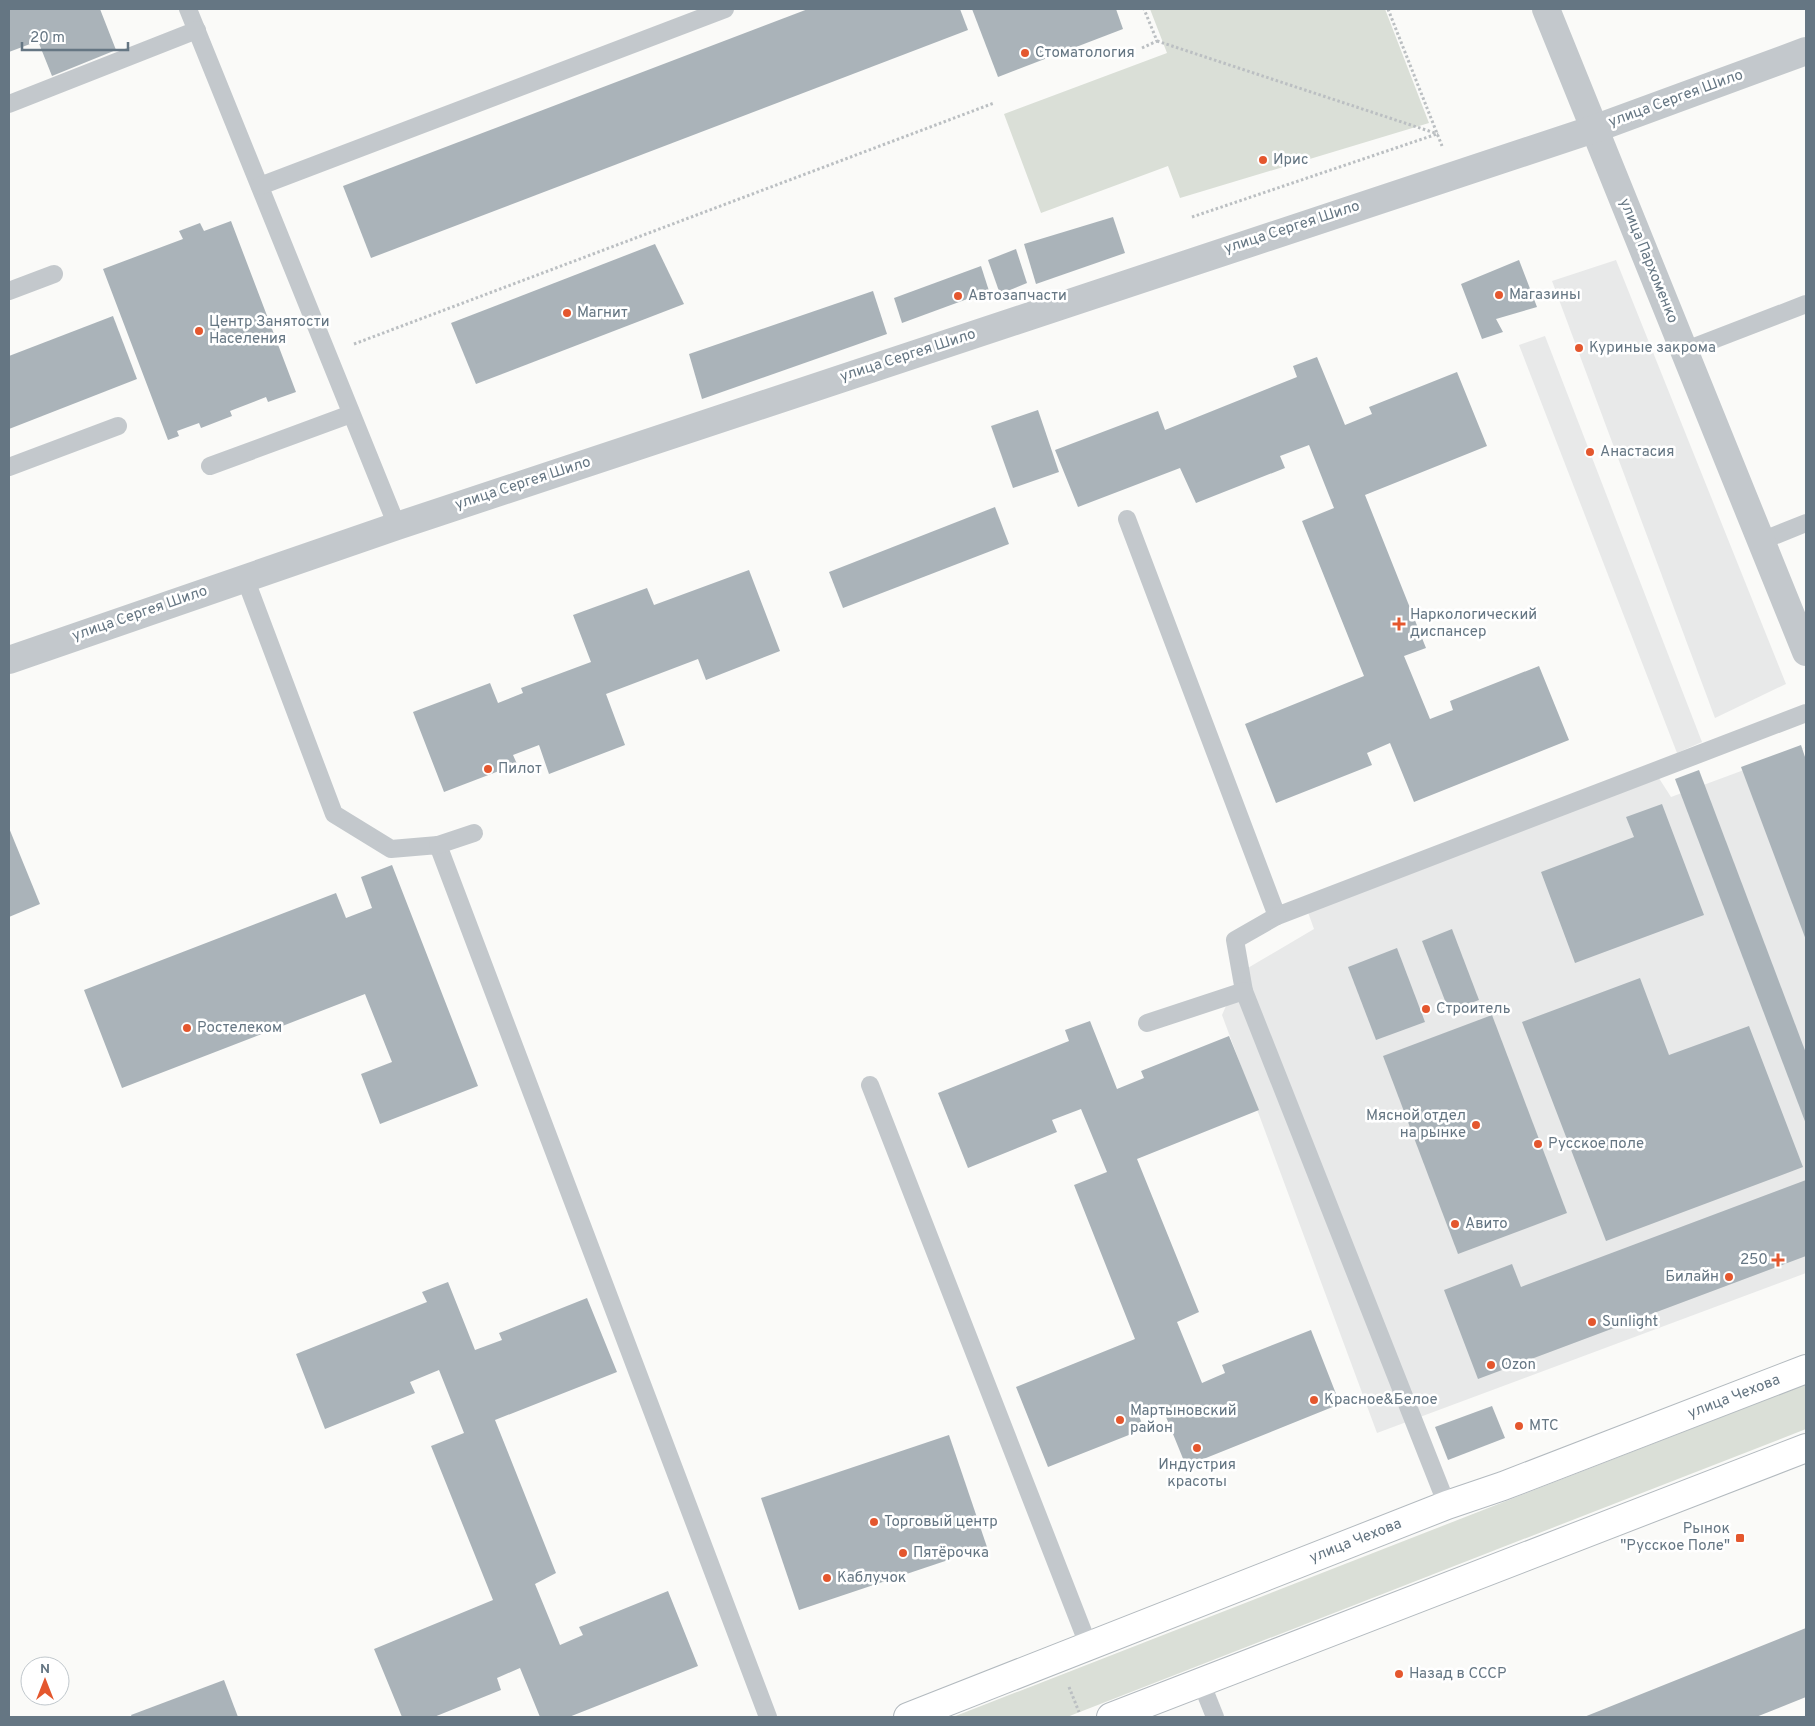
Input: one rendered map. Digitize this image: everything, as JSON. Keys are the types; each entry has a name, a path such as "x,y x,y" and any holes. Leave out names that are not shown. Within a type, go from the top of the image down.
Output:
{"main road":[{"name":"улица Чехова","path":"908,1717 1447,1505 1512,1483 1806,1369"},
{"path":"1111,1717 1806,1448"}],"street":[{"name":"улица Пархоменко","path":"1546,9 1806,652"},
{"name":"улица Сергея Шило","path":"9,660 397,526 1594,129 1806,51"}],"lane":[{"path":"188,9 397,526"},
{"path":"260,186 725,9"},
{"path":"9,104 197,30"},
{"path":"9,291 54,274"},
{"path":"1684,351 1806,304"},
{"path":"210,466 351,414"},
{"path":"9,466 118,426"},
{"path":"1127,519 1277,916"},
{"path":"1761,541 1806,523"},
{"path":"245,578 334,814 391,849 438,845 474,833"},
{"path":"1447,1505 1244,991 1234,940 1277,916 1806,713"},
{"path":"438,845 768,1717"},
{"path":"1147,1023 1244,991"},
{"path":"870,1085 1089,1646"},
{"path":"1201,1682 1215,1717"}],"path":[{"path":"1144,9 1157,42"},
{"path":"1388,9 1454,176"},
{"path":"1142,48 1157,42 1438,134"},
{"path":"327,354 994,103"},
{"path":"1192,217 1438,134"}],"shaded area":[{"path":"1150,9 1385,9 1429,123 1180,198 1168,166 1041,213 1004,114 1167,53"},
{"path":"1616,260 1786,684 1715,718 1552,281"},
{"path":"1545,336 1702,742 1677,753 1519,345"},
{"name":"Русское поле","path":"1806,747 1783,759 1806,824 1806,1273 1377,1433 1222,1015 1241,972 1314,929 1305,904 1655,772 1671,797"},
{"path":"1806,1384 1806,1429 1067,1717 953,1717"}],"building":[{"path":"9,9 100,9 116,50 52,76 38,41 9,52"},
{"path":"808,9 960,9 968,30 371,258 343,186"},
{"name":"Стоматология","path":"972,9 1116,9 1123,29 998,77"},
{"path":"1113,217 1125,253 1036,284 1024,244"},
{"name":"Центр Занятости Населения","path":"231,221 296,392 268,402 266,397 230,411 232,416 201,428 199,423 177,431 179,436 168,440 103,269 183,239 179,231 200,223 204,231"},
{"name":"Магнит","path":"655,244 684,304 476,384 451,323"},
{"path":"1016,249 1027,283 1000,294 988,260"},
{"name":"Магазины","path":"1519,260 1537,307 1496,319 1503,332 1482,339 1461,284"},
{"path":"981,266 989,291 902,323 894,298"},
{"path":"873,291 887,334 702,399 689,354"},
{"path":"113,316 137,379 9,429 9,356"},
{"path":"1317,357 1345,425 1372,414 1369,407 1457,372 1487,446 1365,495 1426,648 1404,656 1430,719 1453,710 1450,701 1539,666 1569,740 1414,802 1390,743 1367,753 1372,765 1276,803 1245,724 1364,676 1302,521 1334,508 1309,445 1280,456 1285,468 1196,503 1180,468 1078,507 1055,450 1158,411 1165,430 1297,377 1293,366"},
{"path":"1038,410 1059,472 1013,488 991,426"},
{"path":"995,507 1009,544 843,608 829,572"},
{"path":"749,570 780,651 706,680 698,659 606,694 625,745 549,774 539,745 513,755 517,764 444,792 413,712 490,683 498,703 523,693 521,688 591,662 573,615 647,588 654,605"},
{"path":"1801,745 1806,760 1806,940 1741,767"},
{"path":"1699,770 1806,1053 1806,1124 1675,779"},
{"path":"1662,804 1704,915 1575,963 1541,872 1634,837 1626,817"},
{"path":"9,828 40,904 9,917"},
{"name":"Ростелеком","path":"392,865 478,1086 380,1124 361,1074 392,1062 365,994 122,1088 84,990 336,893 346,918 372,908 361,877"},
{"path":"1452,929 1479,1000 1449,1011 1422,941"},
{"path":"1397,948 1425,1022 1376,1040 1348,967"},
{"path":"1640,978 1669,1055 1749,1026 1803,1167 1606,1241 1522,1022"},
{"path":"1492,1015 1567,1213 1458,1254 1383,1056"},
{"path":"1090,1021 1117,1089 1144,1078 1141,1071 1229,1036 1259,1110 1137,1159 1199,1312 1177,1322 1202,1383 1225,1373 1222,1365 1311,1330 1340,1404 1186,1466 1162,1407 1139,1416 1144,1429 1048,1467 1016,1387 1135,1339 1074,1185 1107,1172 1081,1109 1052,1120 1057,1132 968,1168 938,1093 1069,1041 1065,1030"},
{"path":"1806,1180 1806,1256 1478,1379 1444,1290 1512,1264 1521,1287"},
{"path":"448,1282 475,1350 502,1340 499,1333 587,1298 617,1372 495,1420 556,1573 535,1584 560,1645 583,1635 579,1627 668,1591 698,1666 569,1717 540,1717 520,1668 497,1678 501,1690 434,1717 402,1717 374,1649 493,1600 431,1446 464,1433 439,1370 410,1382 415,1393 325,1429 296,1354 427,1302 422,1292"},
{"path":"1492,1406 1505,1438 1448,1460 1435,1427"},
{"name":"Торговый центр","path":"949,1435 987,1547 799,1610 761,1498"},
{"path":"1806,1628 1806,1697 1756,1717 1584,1717"},
{"path":"224,1680 238,1717 132,1717 131,1715"}],"place":[{"name":"Стоматология","path":"1025,53"},
{"name":"Ирис","path":"1263,160"},
{"name":"Магазины","path":"1499,295"},
{"name":"Автозапчасти","path":"958,296"},
{"name":"Магнит","path":"567,313"},
{"name":"Центр Занятости Населения","path":"199,331"},
{"name":"Куриные закрома","path":"1579,348"},
{"name":"Анастасия","path":"1590,452"},
{"name":"Наркологический диспансер","path":"1399,624"},
{"name":"Пилот","path":"488,769"},
{"name":"Строитель","path":"1426,1009"},
{"name":"Ростелеком","path":"187,1028"},
{"name":"Мясной отдел на рынке","path":"1476,1125"},
{"name":"Русское поле","path":"1538,1144"},
{"name":"Авито","path":"1455,1224"},
{"name":"250","path":"1778,1260"},
{"name":"Билайн","path":"1729,1277"},
{"name":"Sunlight","path":"1592,1322"},
{"name":"Ozon","path":"1491,1365"},
{"name":"Красное&Белое","path":"1314,1400"},
{"name":"Мартыновский район","path":"1120,1420"},
{"name":"МТС","path":"1519,1426"},
{"name":"Индустрия красоты","path":"1197,1448"},
{"name":"Торговый центр","path":"874,1522"},
{"name":"Рынок \"Русское Поле\"","path":"1740,1538"},
{"name":"Пятёрочка","path":"903,1553"},
{"name":"Каблучок","path":"827,1578"},
{"name":"Назад в СССР","path":"1399,1674"}]}
